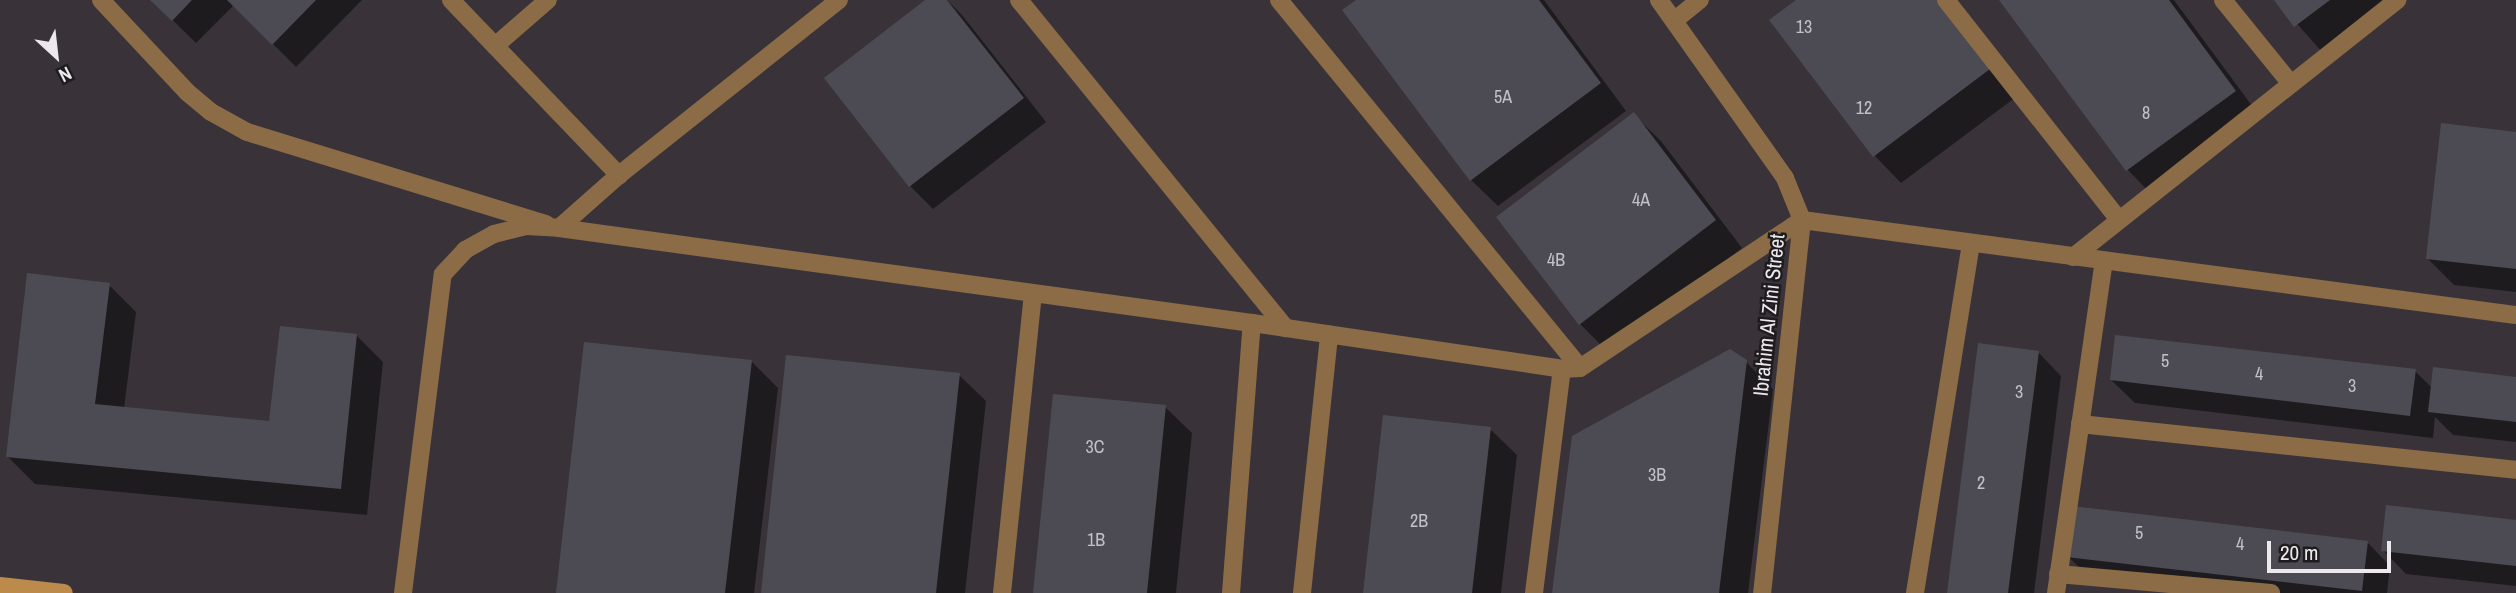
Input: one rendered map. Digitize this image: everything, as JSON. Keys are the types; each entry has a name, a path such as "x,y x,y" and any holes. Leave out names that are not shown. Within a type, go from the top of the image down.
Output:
{"street":[{"path":"101,0 187,92 211,112 247,132 559,228"},
{"path":"451,0 619,175"},
{"path":"495,46 548,0"},
{"path":"559,228 619,175 839,0"},
{"path":"1020,0 1286,328"},
{"path":"1279,0 1571,369 1534,593"},
{"name":"Ibrahim Al Zini Street","path":"1659,0 1785,178 1802,220 1762,593"},
{"path":"1675,20 1700,0"},
{"path":"1946,0 2119,220"},
{"path":"2223,0 2291,84"},
{"path":"2073,257 2397,0"},
{"path":"403,593 443,274 465,250 494,233 526,226 559,228 1571,369 1802,220 2516,315"},
{"path":"1914,593 1971,243"},
{"path":"2056,593 2104,260"},
{"path":"1002,593 1033,294"},
{"path":"1231,593 1252,324"},
{"path":"1302,593 1329,334"},
{"path":"2080,424 2516,470"},
{"path":"2059,574 2271,593"},
{"path":"0,586 64,593"}],"building":[{"path":"150,0 192,0 172,21"},
{"path":"227,0 316,0 272,45"},
{"path":"925,0 947,0 1024,98 909,187 824,78"},
{"path":"1356,0 1539,0 1601,83 1470,181 1342,10"},
{"path":"1796,0 1944,0 1994,66 1873,157 1769,20"},
{"path":"1999,0 2169,0 2236,91 2126,171"},
{"path":"2274,0 2330,0 2294,27"},
{"path":"1634,112 1716,220 1579,325 1496,217"},
{"path":"2441,123 2516,132 2516,269 2426,259"},
{"path":"27,273 110,283 95,404 269,421 280,326 357,334 341,489 6,457"},
{"path":"2115,335 2416,369 2410,416 2110,380"},
{"path":"584,342 752,360 725,593 556,593"},
{"path":"1978,343 2039,351 2008,593 1947,593"},
{"path":"1730,349 1747,360 1719,593 1552,593 1572,436"},
{"path":"786,355 960,373 936,593 761,593"},
{"path":"2433,367 2516,377 2516,422 2428,412"},
{"path":"1053,394 1166,405 1147,593 1033,593"},
{"path":"1383,415 1491,427 1472,593 1363,593"},
{"path":"2386,505 2516,520 2516,566 2381,551"},
{"path":"2072,506 2368,541 2362,591 2066,557"}]}
